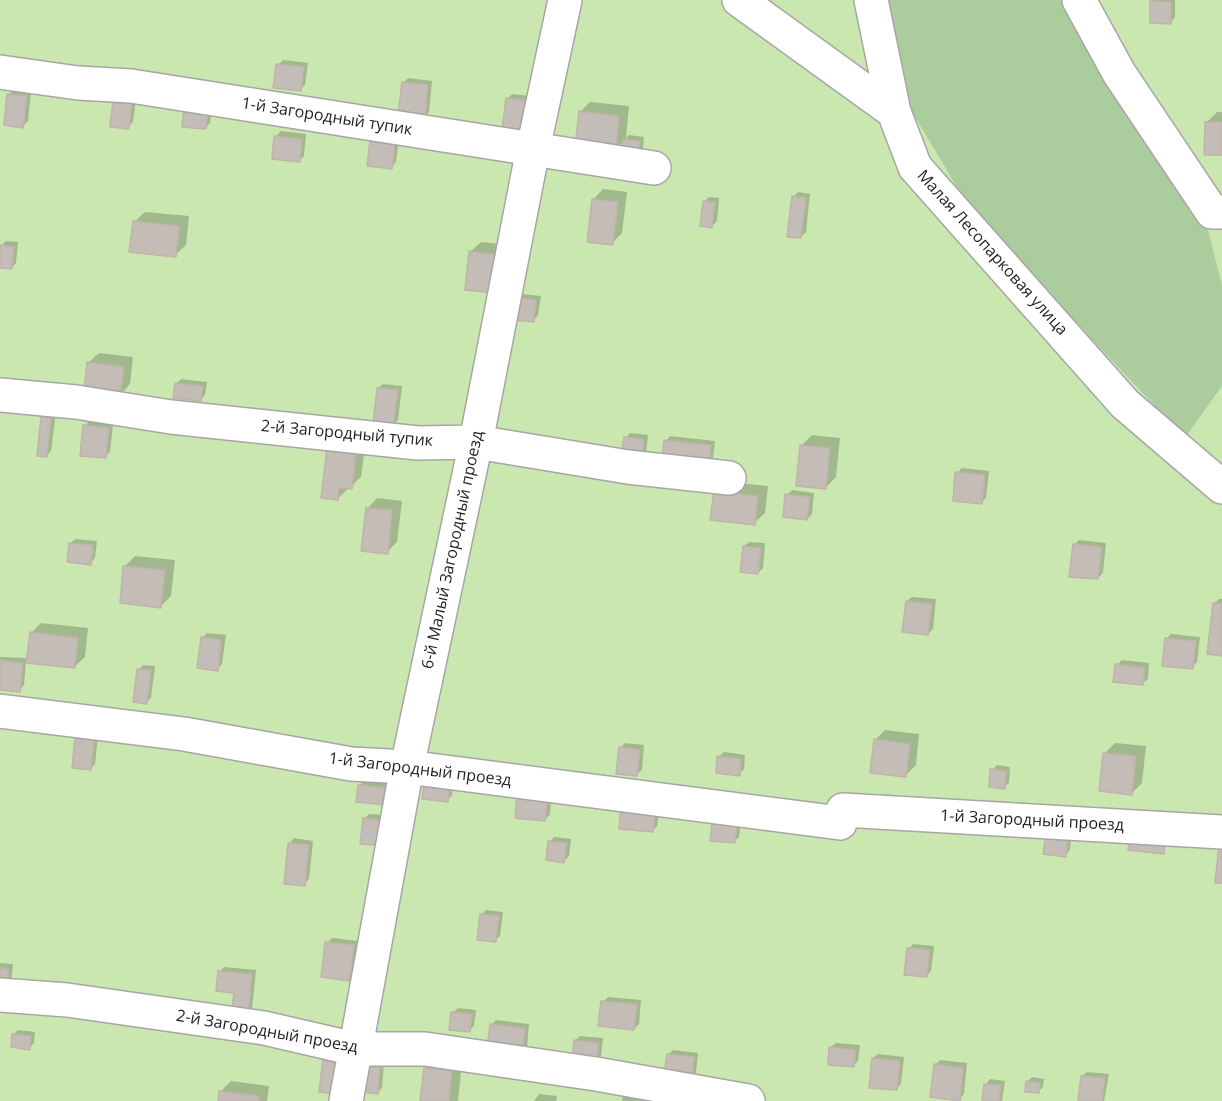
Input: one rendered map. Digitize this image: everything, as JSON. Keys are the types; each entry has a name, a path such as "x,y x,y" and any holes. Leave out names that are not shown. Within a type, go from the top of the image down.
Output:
{"street":[{"name":"6-й Малый Загородный проезд","path":"346,1101 407,766 476,442 533,149 565,0"},
{"path":"739,0 894,112"},
{"name":"Малая Лесопарковая улица","path":"871,0 894,112 915,167 1125,404 1222,488"},
{"path":"1079,0 1119,73 1212,212 1222,212"},
{"name":"1-й Загородный тупик","path":"0,72 78,83 131,86 654,168"},
{"name":"2-й Загородный тупик","path":"0,395 76,402 171,417 418,442 476,442 627,468 729,478"},
{"name":"1-й Загородный проезд","path":"0,711 184,734 351,764 407,766 842,816 1222,832"},
{"name":"2-й Загородный проезд","path":"0,995 68,1000 264,1028 355,1049 425,1049 596,1074 748,1101"}],"green space":[{"path":"0,0 885,0 1186,437 1222,386 1222,1101 0,1101"},
{"path":"885,0 1068,0 1205,218 1222,285 1222,386 1185,438 971,211 907,103"},
{"path":"1068,0 1222,0 1222,285 1205,218"}],"building":[{"path":"1150,1 1171,2 1171,24 1150,23"},
{"path":"276,64 304,67 301,91 273,88"},
{"path":"402,82 428,85 425,118 398,115"},
{"path":"7,94 27,96 23,128 4,125"},
{"path":"506,98 525,100 521,132 502,130"},
{"path":"113,100 132,102 129,129 110,127"},
{"path":"184,108 208,110 206,129 182,127"},
{"path":"579,111 619,116 616,151 575,147"},
{"path":"1205,122 1222,122 1222,155 1204,155"},
{"path":"274,136 302,139 300,162 272,159"},
{"path":"623,139 640,141 638,154 622,153"},
{"path":"370,140 395,143 392,169 367,166"},
{"path":"792,196 806,198 801,238 787,237"},
{"path":"592,199 618,202 613,245 587,242"},
{"path":"703,201 715,202 712,228 700,226"},
{"path":"133,221 179,226 176,257 129,252"},
{"path":"0,245 14,247 12,269 0,268"},
{"path":"469,251 500,255 495,293 465,290"},
{"path":"516,298 536,300 534,322 514,320"},
{"path":"87,362 124,367 120,396 84,392"},
{"path":"175,383 203,386 201,401 173,398"},
{"path":"377,388 398,390 393,427 373,425"},
{"path":"41,417 51,418 47,457 37,456"},
{"path":"83,425 109,428 106,458 80,456"},
{"path":"624,437 644,439 642,459 621,457"},
{"path":"664,440 711,445 709,464 662,459"},
{"path":"800,445 830,448 826,489 796,486"},
{"path":"327,447 356,450 352,489 339,488 338,500 321,498"},
{"path":"955,472 985,475 982,504 953,501"},
{"path":"714,491 758,496 755,525 710,520"},
{"path":"785,494 810,497 807,520 783,517"},
{"path":"366,508 392,510 388,554 361,551"},
{"path":"69,543 93,545 91,565 67,562"},
{"path":"1073,544 1102,547 1098,579 1069,577"},
{"path":"743,546 761,548 758,574 740,572"},
{"path":"123,566 165,570 161,608 120,603"},
{"path":"906,601 932,604 928,635 902,632"},
{"path":"1213,603 1222,604 1222,656 1207,654"},
{"path":"30,632 78,638 75,668 26,663"},
{"path":"201,637 221,640 218,671 197,668"},
{"path":"1165,638 1196,641 1193,669 1162,666"},
{"path":"0,660 23,663 20,692 0,690"},
{"path":"1115,664 1145,668 1143,685 1113,682"},
{"path":"137,669 151,670 147,704 133,702"},
{"path":"76,728 95,731 91,770 72,768"},
{"path":"874,739 910,744 906,777 870,773"},
{"path":"619,747 640,750 637,776 616,774"},
{"path":"1103,753 1136,756 1132,795 1099,791"},
{"path":"717,756 741,759 740,776 716,773"},
{"path":"990,769 1006,771 1005,789 989,787"},
{"path":"425,777 451,780 448,802 422,799"},
{"path":"358,785 399,789 397,806 356,802"},
{"path":"517,791 548,794 545,821 515,818"},
{"path":"621,805 656,809 653,832 619,829"},
{"path":"713,815 738,818 735,843 710,841"},
{"path":"363,818 380,820 377,845 360,844"},
{"path":"1130,831 1166,834 1164,854 1128,850"},
{"path":"1046,833 1068,835 1066,857 1043,854"},
{"path":"548,841 567,843 564,863 546,860"},
{"path":"288,843 309,845 305,886 284,884"},
{"path":"1219,844 1222,844 1222,883 1215,883"},
{"path":"480,914 499,916 496,942 477,940"},
{"path":"325,942 354,945 350,981 321,977"},
{"path":"907,948 930,950 927,977 904,975"},
{"path":"0,968 9,969 7,991 0,990"},
{"path":"218,971 252,974 248,1016 231,1014 234,993 216,991"},
{"path":"601,1001 637,1004 634,1030 598,1026"},
{"path":"451,1012 472,1014 470,1032 449,1030"},
{"path":"490,1024 525,1028 523,1053 487,1049"},
{"path":"12,1034 31,1036 30,1050 11,1047"},
{"path":"574,1040 599,1043 597,1062 572,1059"},
{"path":"829,1047 856,1050 854,1067 828,1065"},
{"path":"667,1054 694,1057 692,1078 664,1075"},
{"path":"323,1058 339,1060 336,1094 319,1092"},
{"path":"872,1058 900,1061 897,1090 869,1088"},
{"path":"934,1064 963,1068 960,1101 930,1097"},
{"path":"365,1066 380,1067 378,1094 362,1092"},
{"path":"424,1068 452,1071 449,1101 420,1101"},
{"path":"1081,1076 1105,1078 1102,1101 1078,1101"},
{"path":"1026,1081 1040,1083 1039,1093 1025,1092"},
{"path":"984,1084 1001,1085 999,1101 982,1101"},
{"path":"219,1091 259,1096 259,1101 218,1101"}]}
